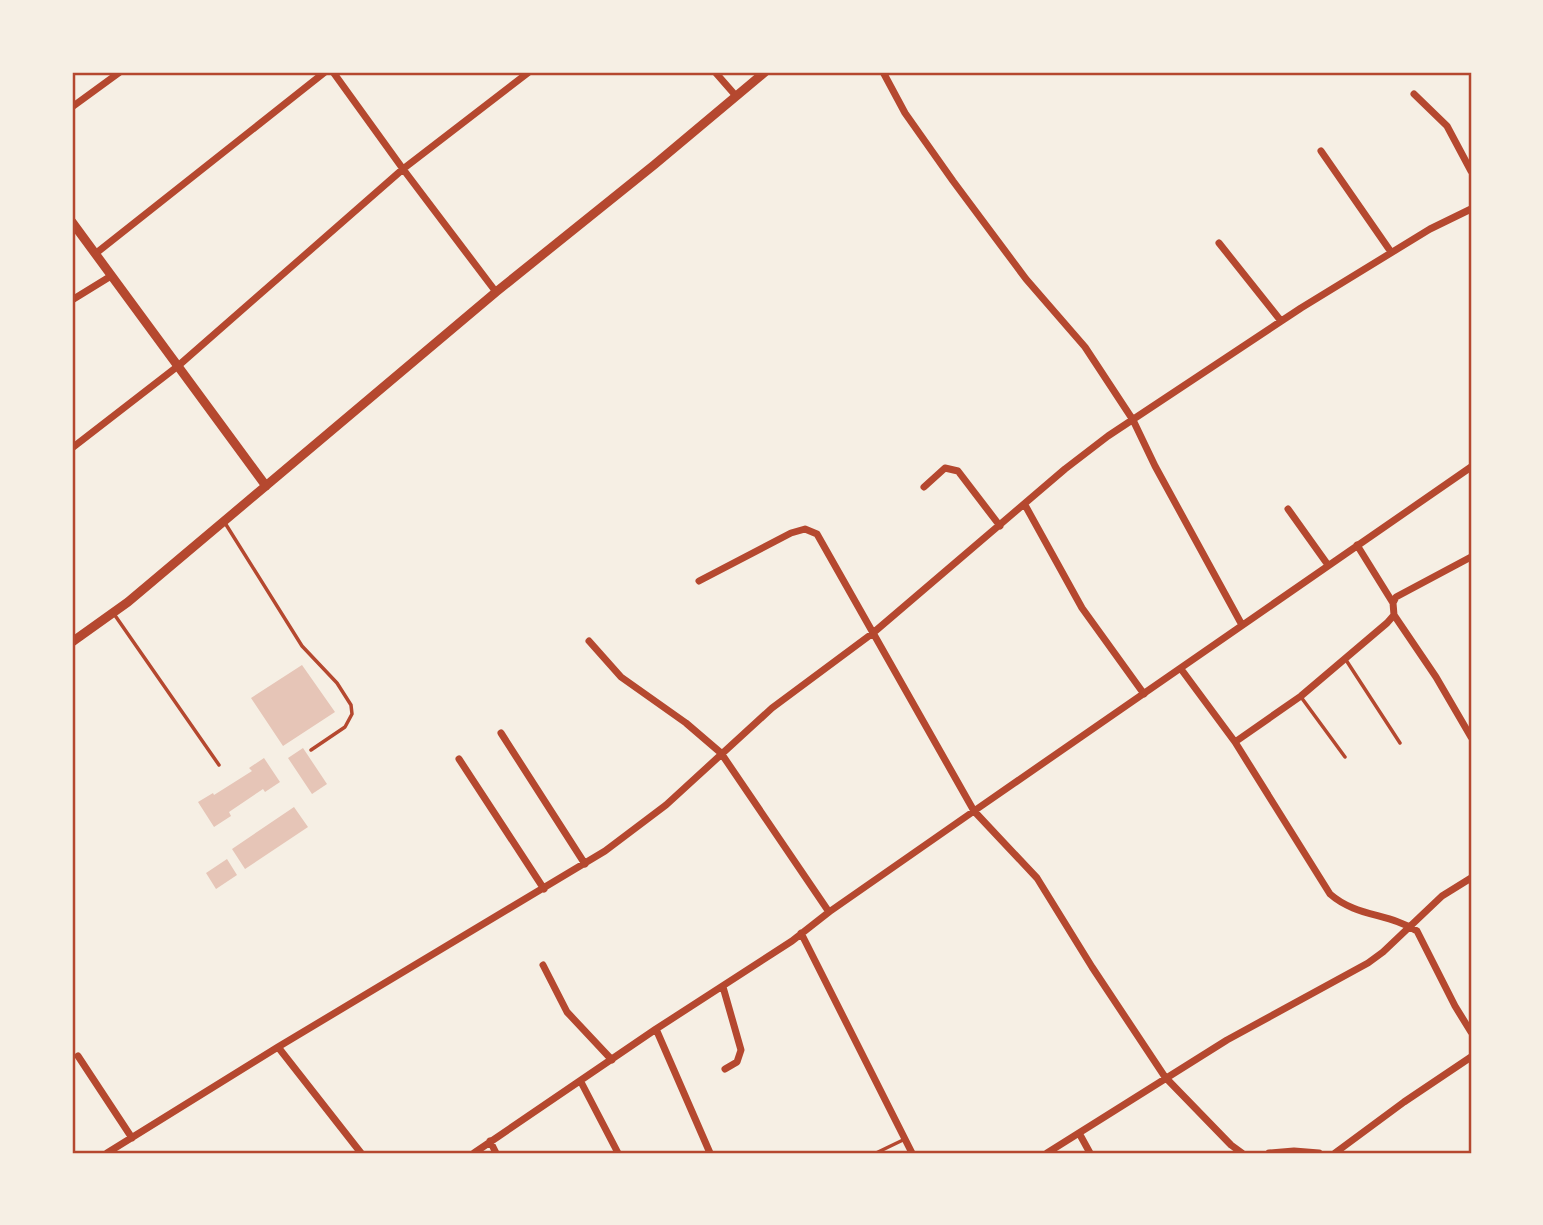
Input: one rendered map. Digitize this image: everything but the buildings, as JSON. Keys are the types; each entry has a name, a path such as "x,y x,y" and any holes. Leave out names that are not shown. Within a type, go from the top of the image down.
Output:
{"street":[{"path":"72,107 120,72"},
{"path":"95,254 325,72"},
{"path":"333,72 496,292"},
{"path":"72,449 178,366 403,169 529,72"},
{"path":"715,72 736,96"},
{"path":"72,642 113,613 496,292 765,72"},
{"path":"883,72 905,113 959,190 1026,279 1085,347 1133,420 1155,466 1242,625"},
{"path":"1414,94 1447,126 1471,171"},
{"path":"1321,151 1391,253"},
{"path":"107,1153 278,1047 585,864 666,805 772,708 873,633 1075,461 1281,321 1430,229 1470,213"},
{"path":"72,222 266,486"},
{"path":"1219,243 1281,321"},
{"path":"72,300 111,276"},
{"path":"474,1153 801,933 1471,467"},
{"path":"925,487 945,468 953,468 1000,526"},
{"path":"1024,505 1082,607 1144,694"},
{"path":"1288,509 1328,565"},
{"path":"699,580 791,533 811,530 824,544 974,811 1037,878 1165,1077 1231,1146 1242,1153"},
{"path":"1357,545 1393,603 1394,615 1436,677 1471,737"},
{"path":"1393,603 1396,597 1406,590 1471,557"},
{"path":"1235,743 1301,696 1394,615"},
{"path":"589,641 621,677 686,723 721,752 830,912"},
{"path":"1181,669 1235,743 1330,894 1342,905 1411,927 1421,935 1455,1006 1471,1032"},
{"path":"501,733 585,864"},
{"path":"459,759 544,889"},
{"path":"1047,1153 1227,1040 1368,963 1411,927 1442,896 1471,878"},
{"path":"801,933 912,1153"},
{"path":"543,965 567,1012 612,1060"},
{"path":"723,986 741,1050 737,1062 725,1069"},
{"path":"656,1030 710,1153"},
{"path":"278,1047 361,1153"},
{"path":"78,1056 132,1138"},
{"path":"1335,1153 1471,1056"},
{"path":"581,1082 618,1153"},
{"path":"1079,1133 1090,1153"},
{"path":"490,1141 496,1153"},
{"path":"1269,1153 1319,1153"}],"lane":[{"path":"224,521 302,646 337,683 351,705 352,714 345,727 311,750"},
{"path":"113,613 219,765"},
{"path":"1345,659 1400,743"},
{"path":"1301,696 1345,758"},
{"path":"876,1153 905,1139"}]}
